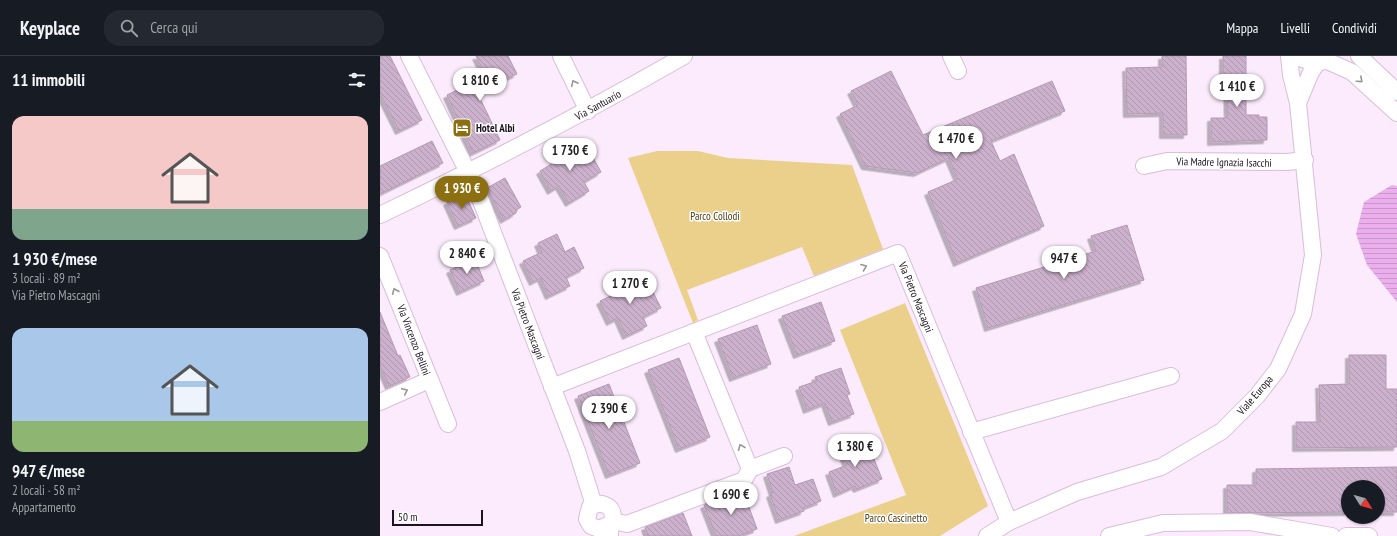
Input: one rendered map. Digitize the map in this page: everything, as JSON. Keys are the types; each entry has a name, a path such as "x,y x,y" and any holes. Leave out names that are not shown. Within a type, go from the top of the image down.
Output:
{"street":[{"name":"Via Pietro Mascagni","path":"409,56 469,172 552,387 594,504"},
{"path":"561,56 588,111"},
{"name":"Via Santuario","path":"380,214 469,172 588,111 684,56"},
{"path":"951,56 958,72"},
{"name":"Viale Europa","path":"987,536 1009,522 1077,492 1161,467 1222,431 1257,396 1278,369 1302,314 1313,255 1305,160 1298,103 1291,75 1289,56"},
{"path":"1296,56 1307,61 1327,60 1352,72 1397,112"},
{"path":"1359,56 1397,92"},
{"name":"Viale Europa","path":"1298,103 1311,72 1327,60"},
{"name":"Via Madre Ignazia Isacchi","path":"1144,166 1167,161 1287,162 1305,160"},
{"name":"Via Pietro Mascagni","path":"552,387 898,253 1009,522"},
{"name":"Via Vincenzo Bellini","path":"380,256 448,424"},
{"path":"694,332 750,469"},
{"path":"971,432 1171,376"},
{"path":"380,402 429,380"},
{"path":"613,529 612,512 606,505 594,504 590,507 587,514 588,523 613,529 744,480 750,469 784,456"},
{"path":"1109,536 1163,523 1242,522 1332,536"},
{"path":"1346,536 1369,536"}],"green space":[{"name":"Parco Collodi","path":"657,151 698,151 728,158 852,165 883,249 814,276 802,247 687,290 698,320 693,323 628,158"},
{"name":"Parco Cascinetto","path":"905,303 988,506 940,536 794,536 906,495 840,330"}],"shaded area":[{"path":"1392,185 1397,186 1397,302 1367,265 1356,234 1364,202"}],"building":[{"path":"380,56 390,56 422,120 399,131 380,93"},
{"path":"476,56 508,56 517,74 477,92 500,140 473,153 447,95 486,76"},
{"path":"1162,56 1186,56 1187,135 1163,135 1163,113 1127,114 1126,68 1162,67"},
{"path":"1223,56 1246,56 1246,115 1259,115 1259,117 1267,117 1267,140 1211,142 1211,118 1226,118 1228,115 1227,89 1223,89"},
{"path":"891,71 923,135 1052,81 1065,111 991,141 1000,161 1014,154 1044,226 957,263 928,192 958,179 949,158 917,173 865,166 840,114 858,105 851,91"},
{"path":"571,140 581,157 590,152 601,172 584,182 589,191 569,203 559,186 551,191 540,171 558,160 552,151"},
{"path":"432,141 443,163 380,194 380,166"},
{"path":"505,178 521,207 516,210 516,213 504,220 487,188"},
{"path":"465,194 476,218 458,226 447,202"},
{"path":"1127,225 1144,280 988,328 976,288 1096,251 1091,236"},
{"path":"557,234 565,252 574,247 584,268 566,277 570,286 549,296 541,278 533,282 523,261 542,252 538,243"},
{"path":"475,259 484,281 460,292 450,270"},
{"path":"634,274 642,292 651,288 661,308 643,317 647,326 626,336 618,318 610,322 600,301 619,292 614,283"},
{"path":"821,302 835,341 797,355 782,316"},
{"path":"380,312 398,356 400,355 410,377 389,386 380,365"},
{"path":"757,325 771,364 733,378 718,339"},
{"path":"1349,355 1386,355 1386,389 1397,389 1397,447 1296,448 1296,422 1320,422 1319,385 1349,384"},
{"path":"679,358 710,437 679,449 648,370"},
{"path":"841,368 850,394 847,395 854,414 832,422 825,403 807,410 799,387 817,381 815,377"},
{"path":"609,384 640,463 609,475 578,396"},
{"path":"862,438 869,455 872,454 882,479 857,489 855,486 837,494 829,472 847,465 840,447"},
{"path":"789,467 795,485 813,479 821,501 803,508 804,511 779,520 770,494 773,493 767,474"},
{"path":"1397,467 1397,512 1385,512 1385,480 1341,480 1341,512 1227,513 1227,485 1256,485 1256,469"},
{"path":"743,491 757,529 738,536 716,536 704,505"},
{"path":"683,513 692,536 648,536 645,527"}],"place":[{"name":"Hotel Albi","path":"462,128"}]}
